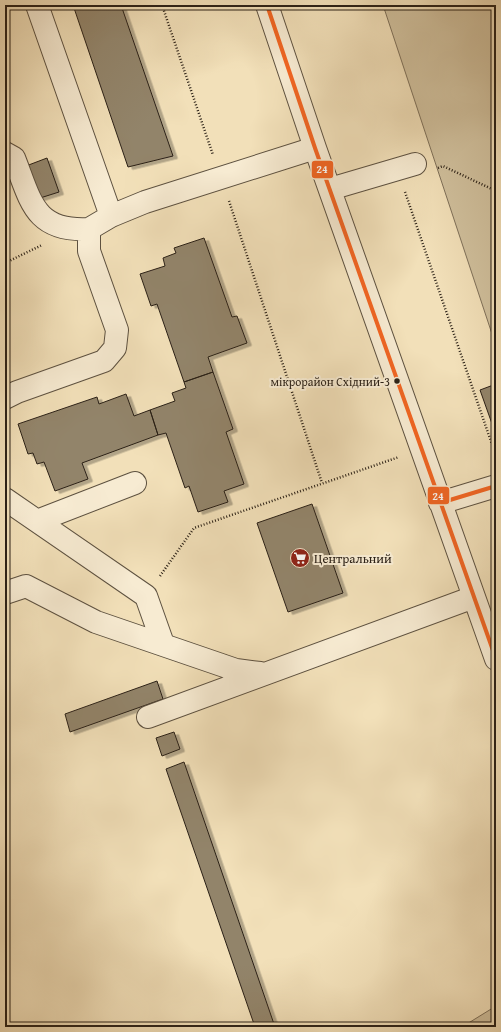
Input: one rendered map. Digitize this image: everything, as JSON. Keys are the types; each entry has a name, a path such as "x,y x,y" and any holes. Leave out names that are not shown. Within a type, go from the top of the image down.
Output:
{"street":[{"path":"37,5 111,216"},
{"path":"267,5 315,148 496,659"},
{"path":"5,153 14,158 35,210 52,225 80,230 145,202 315,148"},
{"path":"330,189 406,167"},
{"path":"5,398 104,361 115,348 117,330 80,230"},
{"path":"36,521 135,483"},
{"path":"440,503 496,486"},
{"path":"5,499 146,596 163,644"},
{"path":"5,593 26,586 96,622 236,670 264,673"},
{"path":"148,717 264,673 474,597"}],"path":[{"path":"162,5 322,483"},
{"path":"406,167 421,174 442,166 496,191"},
{"path":"406,167 496,456"},
{"path":"5,263 80,230"},
{"path":"146,596 194,528 422,449"}],"shaded area":[{"path":"383,5 496,5 496,346"},
{"path":"496,1006 496,1027 462,1027"}],"building":[{"path":"73,5 121,5 173,156 128,167"},
{"path":"47,158 59,192 37,199 26,166"},
{"path":"204,238 232,317 237,316 247,343 208,357 213,372 184,382 157,304 151,306 140,274 165,266 163,258 176,253 174,248"},
{"path":"213,372 233,429 226,432 244,484 224,491 228,502 198,512 189,486 185,488 166,433 158,435 150,410 175,401 172,393 186,388 184,382"},
{"path":"496,384 496,435 480,390"},
{"path":"126,394 134,416 150,410 158,435 82,463 88,479 55,491 44,462 37,464 33,453 28,454 18,424 97,397 99,404"},
{"name":"Центральний","path":"312,504 343,593 288,612 257,523"},
{"path":"157,681 163,699 70,732 65,714"},
{"path":"174,732 180,749 162,756 156,738"},
{"path":"184,762 275,1027 255,1027 166,769"}],"transit line":[{"name":"24","path":"267,5 315,148 496,659"},
{"name":"24","path":"440,503 496,486"}],"place":[{"name":"мікрорайон Східний-3","path":"397,381"},
{"name":"Центральний","path":"300,558"}]}
